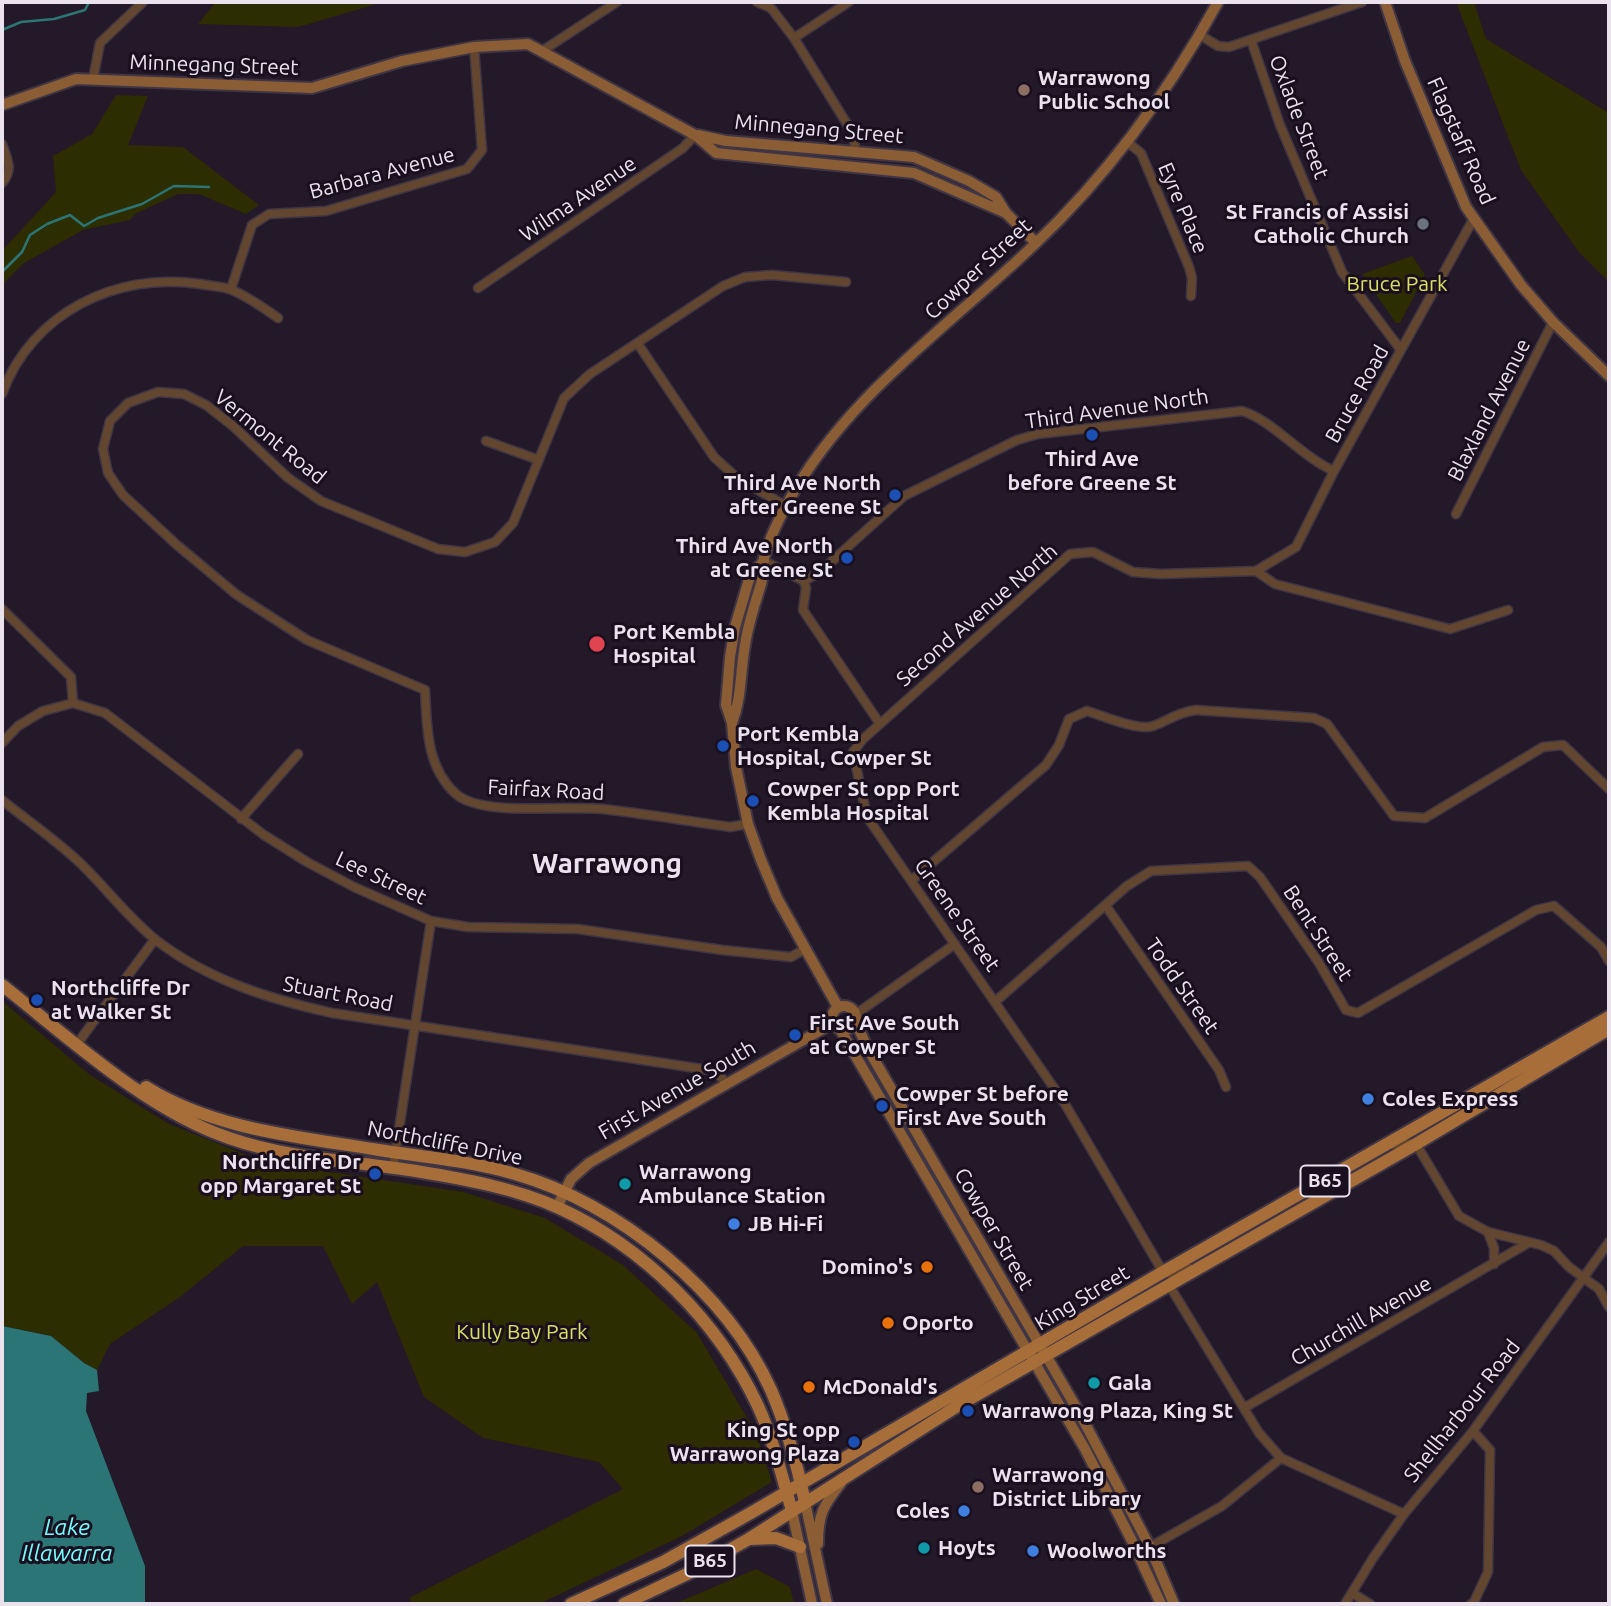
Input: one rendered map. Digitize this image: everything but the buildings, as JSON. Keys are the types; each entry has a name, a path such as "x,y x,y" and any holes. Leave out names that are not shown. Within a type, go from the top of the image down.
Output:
{"main road":[{"name":"Cowper Street","path":"732,723 739,704 748,626 762,580 764,561 786,506 824,448 857,406 1036,243 1086,190 1127,142 1200,35 1218,2"},
{"name":"Flagstaff Road","path":"1385,2 1430,123 1461,196 1474,218 1521,285 1553,322 1609,376"},
{"name":"Minnegang Street","path":"2,105 76,79 312,88 402,61 474,47 528,44 695,135 716,153 914,173 1006,213"},
{"name":"Minnegang Street","path":"695,135 726,141 914,157 969,181 996,197 1006,213 1036,243"},
{"name":"Cowper Street","path":"764,561 750,576 730,657 726,705 732,723 736,768 748,824 778,898 838,1007"},
{"path":"741,683 730,657 738,649 741,632 748,626"},
{"name":"Northcliffe Drive","path":"2,985 151,1100 227,1138 270,1151 487,1184 557,1207 601,1229 626,1248 657,1273 706,1322 738,1368 758,1406 787,1491 812,1604"},
{"path":"838,1007 850,1007 856,1018 852,1029 837,1027 833,1013 838,1007"},
{"name":"King Street","path":"1044,1350 1163,1272 1609,1017"},
{"name":"Cowper Street","path":"856,1018 868,1049 1103,1456 1150,1547 1174,1604"},
{"name":"Cowper Street","path":"837,1027 1107,1490 1161,1604"},
{"name":"First Avenue South","path":"557,1207 571,1179 589,1163 727,1084 837,1027"},
{"name":"King Street","path":"571,1604 663,1562 801,1482 1198,1269 1416,1144 1609,1028"},
{"name":"Northcliffe Drive","path":"77,1044 154,1092 206,1115 266,1132 471,1164 515,1174 564,1191 624,1224 690,1279 729,1322 751,1353 771,1391 801,1482 827,1604"},
{"name":"King Street","path":"624,1604 687,1574 747,1540 1031,1357"},
{"path":"817,1560 821,1510 847,1476"},
{"path":"747,1540 776,1538 800,1547"}],"street":[{"path":"93,79 100,43 143,2"},
{"path":"542,51 617,2"},
{"path":"757,2 771,8 793,38 852,132 856,151"},
{"path":"793,38 849,2"},
{"path":"1200,35 1224,47 1362,2"},
{"name":"Oxlade Street","path":"1251,40 1280,125 1342,272 1401,350"},
{"name":"Barbara Avenue","path":"231,289 252,225 269,214 326,211 467,169 482,149 474,47"},
{"name":"Wilma Avenue","path":"478,288 683,148 695,135"},
{"name":"Eyre Place","path":"1127,142 1141,153 1189,267 1192,278 1191,296"},
{"path":"2,144 9,166 8,176 2,183"},
{"name":"Bruce Road","path":"1256,571 1296,547 1334,471 1474,218"},
{"name":"Vermont Road","path":"425,690 307,640 237,595 177,545 123,495 107,473 103,449 110,421 128,403 158,392 184,394 206,405 233,426 288,477 321,501 438,549 465,552 495,542 513,523 564,398 590,374 723,286 745,277 772,275 846,282"},
{"path":"2,394 9,375 35,337 68,310 98,296 148,281 183,282 231,289 278,318"},
{"name":"Blaxland Avenue","path":"1457,514 1553,322"},
{"path":"638,344 714,457 737,478 786,506"},
{"name":"Third Avenue North","path":"804,581 820,572 904,496 1017,440 1038,434 1242,411 1334,471"},
{"path":"486,441 539,460"},
{"name":"Second Avenue North","path":"880,724 1070,554 1093,551 1133,572 1161,574 1256,571 1275,584 1450,629 1508,610"},
{"path":"764,561 804,581 806,588 803,610 880,724"},
{"path":"2,608 71,677 72,702 43,711 19,726 2,743"},
{"name":"Fairfax Road","path":"425,690 431,756 444,780 458,796 472,803 490,807 600,808 730,827 748,824"},
{"name":"Lee Street","path":"72,702 105,713 242,819 307,862 354,887 431,920 468,927 578,929 791,957 805,949"},
{"path":"912,880 1046,765 1059,745 1069,719 1087,711 1142,727 1152,726 1179,713 1196,710 1314,718 1327,724 1394,816 1425,818 1543,747 1563,745 1609,789"},
{"name":"Greene Street","path":"880,724 853,752 867,817 996,1000 1065,1104 1163,1272"},
{"path":"242,819 298,754"},
{"name":"Stuart Road","path":"2,800 76,859 155,939 191,963 233,985 280,1002 332,1013 709,1070 718,1074 727,1084"},
{"name":"Bent Street","path":"996,1000 1127,886 1151,871 1248,866 1260,877 1319,963 1346,1010 1358,1013 1536,910 1554,906 1601,947 1609,961"},
{"name":"Todd Street","path":"1106,906 1219,1070 1226,1087"},
{"path":"393,1168 431,920"},
{"path":"77,1044 155,939"},
{"path":"856,1018 955,944"},
{"path":"1387,1146 1416,1144 1459,1216 1489,1232 1541,1245 1554,1251 1569,1267 1599,1289 1609,1307"},
{"path":"1489,1232 1494,1248 1494,1264"},
{"name":"Churchill Avenue","path":"1244,1408 1528,1242"},
{"name":"Shellharbour Road","path":"1345,1604 1404,1514 1473,1431 1609,1242"},
{"path":"1163,1272 1170,1274 1193,1267 1198,1269"},
{"path":"1169,1285 1259,1433 1281,1458 1404,1514"},
{"path":"1471,1604 1488,1572 1490,1450 1473,1431"},
{"path":"1150,1547 1222,1506 1281,1458"},
{"path":"1352,1593 1370,1604"}],"green space":[{"path":"216,2 384,2 298,27 198,24"},
{"path":"1456,2 1474,2 1486,39 1609,113 1609,282 1578,251 1521,170"},
{"path":"116,95 148,96 128,145 183,147 259,205 246,214 199,194 178,194 135,214 130,220 83,230 24,263 2,285 2,251 56,192 53,156 92,134"},
{"name":"Bruce Park","path":"1412,256 1425,275 1400,323 1396,323 1362,274"},
{"name":"Kully Bay Park","path":"2,1001 90,1075 169,1124 264,1162 463,1192 545,1218 623,1265 697,1333 756,1433 772,1482 682,1536 539,1604 413,1604 409,1598 623,1489 599,1462 483,1438 424,1397 377,1282 352,1304 323,1246 243,1246 180,1297 110,1344 97,1370 51,1336 2,1326"},
{"path":"756,1569 790,1587 794,1604 674,1604"}],"water":[{"name":"Lake Illawarra","path":"2,1326 51,1336 97,1370 99,1391 87,1393 86,1411 145,1566 145,1604 2,1604"}],"waterway":[{"path":"2,30 21,22 54,19 85,10 89,2"},
{"path":"2,272 22,252 30,235 47,224 70,215 84,226 98,218 142,204 174,186 209,187"}],"place":[{"name":"Warrawong Public School","path":"1024,90"},
{"name":"St Francis of Assisi Catholic Church","path":"1423,224"},
{"name":"Third Ave before Greene St","path":"1092,435"},
{"name":"Third Ave North after Greene St","path":"895,495"},
{"name":"Third Ave North at Greene St","path":"847,558"},
{"name":"Port Kembla Hospital","path":"597,644"},
{"name":"Port Kembla Hospital, Cowper St","path":"723,746"},
{"name":"Cowper St opp Port Kembla Hospital","path":"753,801"},
{"name":"Northcliffe Dr at Walker St","path":"37,1000"},
{"name":"First Ave South at Cowper St","path":"795,1035"},
{"name":"Coles Express","path":"1368,1099"},
{"name":"Cowper St before First Ave South","path":"882,1106"},
{"name":"Northcliffe Dr opp Margaret St","path":"375,1174"},
{"name":"Warrawong Ambulance Station","path":"625,1184"},
{"name":"JB Hi-Fi","path":"734,1224"},
{"name":"Domino's","path":"927,1267"},
{"name":"Oporto","path":"888,1323"},
{"name":"Gala","path":"1094,1383"},
{"name":"McDonald's","path":"809,1387"},
{"name":"Warrawong Plaza, King St","path":"968,1411"},
{"name":"King St opp Warrawong Plaza","path":"854,1442"},
{"name":"Warrawong District Library","path":"978,1487"},
{"name":"Coles","path":"964,1511"},
{"name":"Hoyts","path":"924,1548"},
{"name":"Woolworths","path":"1033,1551"}],"district":[{"name":"Warrawong","path":"607,864"}]}
